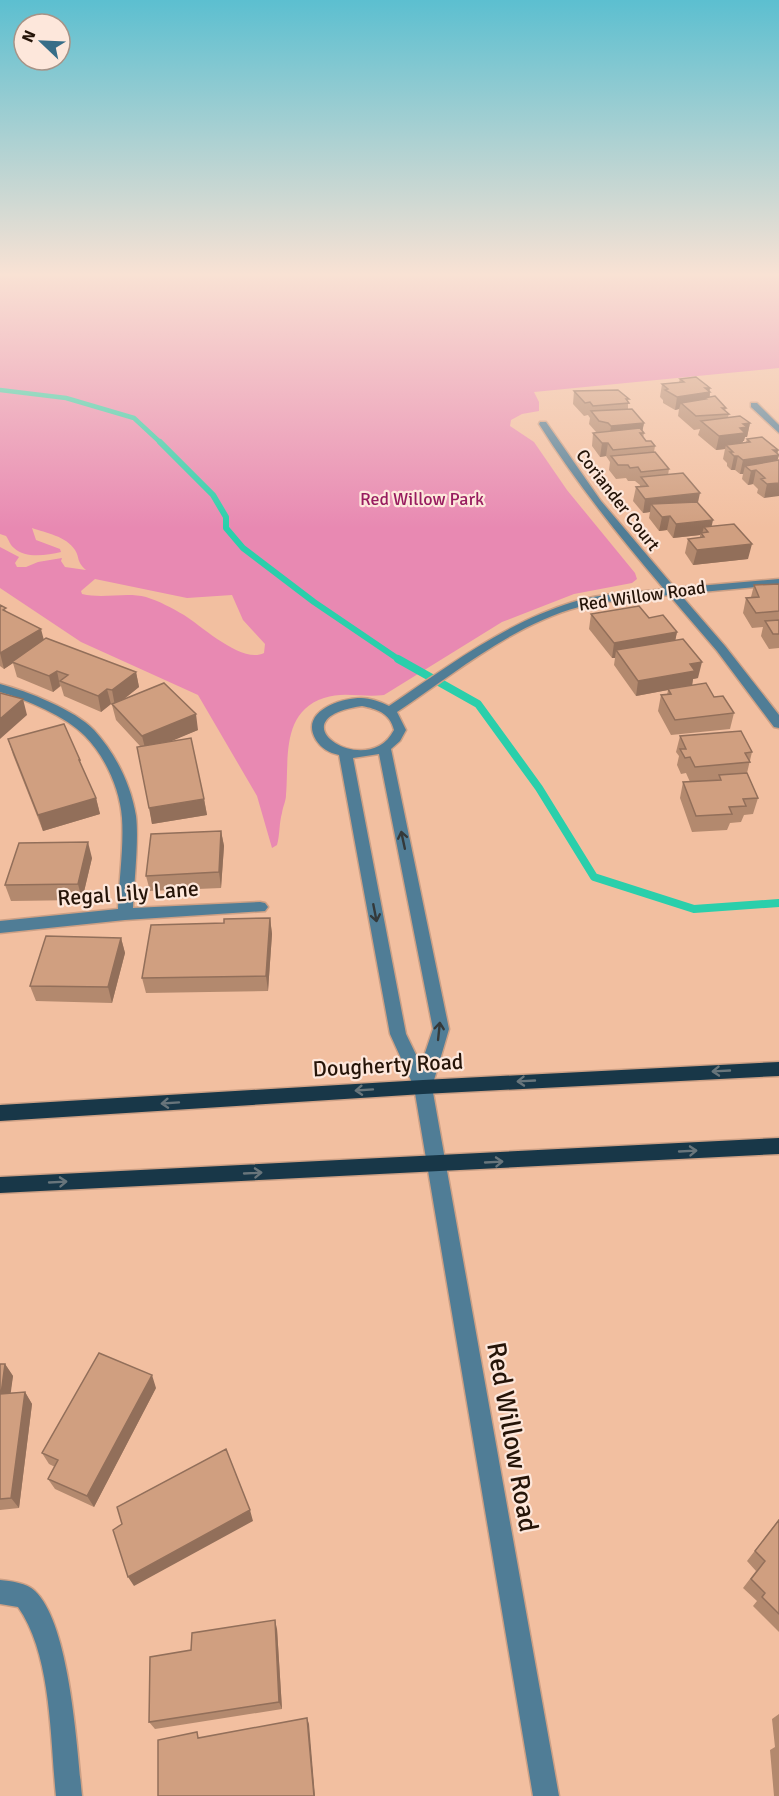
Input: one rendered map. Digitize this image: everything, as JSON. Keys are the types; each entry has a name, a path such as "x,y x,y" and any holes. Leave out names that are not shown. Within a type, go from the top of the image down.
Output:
{"main road":[{"name":"Dougherty Road","path":"0,1113 423,1087 779,1069"},
{"path":"0,1185 779,1146"}],"street":[{"path":"754,405 779,430"},
{"name":"Coriander Court","path":"543,424 601,510 672,592 779,724"},
{"name":"Red Willow Road","path":"390,711 488,645 539,618 578,604 715,586 779,582"},
{"path":"0,688 24,695 57,711 89,732 117,772 129,817 125,914"},
{"path":"351,702 372,704 396,716 400,730 397,737 384,748 365,753 345,753 333,749 318,737 317,722 322,714 351,702"},
{"name":"Red Willow Road","path":"384,748 441,1029 423,1087"},
{"name":"Red Willow Road","path":"345,753 398,1034 423,1087 546,1796"},
{"name":"Regal Lily Lane","path":"0,927 125,914 260,907"},
{"path":"0,1592 9,1592 26,1599 38,1617 55,1670 69,1796"}],"green space":[{"name":"Red Willow Park","path":"0,361 779,361 779,368 534,392 539,402 539,411 522,414 511,420 510,426 534,442 567,490 635,573 637,579 632,583 574,594 502,622 384,695 331,696 310,705 300,714 290,738 286,797 277,845 272,848 257,796 198,695 81,642 0,588 0,547 19,557 15,563 17,567 62,558 61,561 65,567 86,570 71,545 55,536 32,528 36,540 60,549 61,552 30,555 24,554 11,545 6,536 0,534","holes":["95,579 187,598 232,595 243,620 265,644 264,653 255,655 234,649 184,615 146,597 90,595 82,594 81,591"]}],"building":[{"path":"696,377 710,388 705,388 710,392 677,397 665,390 668,389 662,384 684,382 680,379"},
{"path":"618,390 629,399 626,399 629,403 593,406 590,402 585,403 574,391"},
{"path":"715,396 726,408 722,408 729,414 696,416 681,403 706,399 704,398"},
{"path":"632,409 644,423 611,426 599,421 591,411"},
{"path":"740,416 750,423 743,424 747,427 740,428 745,433 719,436 701,421"},
{"path":"640,428 644,433 640,433 646,441 651,441 655,446 613,450 608,443 602,443 593,433"},
{"path":"762,437 778,450 773,450 779,455 743,460 734,456 726,445 750,442 747,439"},
{"path":"655,452 669,469 641,472 638,467 618,465 611,456"},
{"path":"779,460 779,483 767,484 761,479 765,478 756,470 751,471 745,466"},
{"path":"683,473 700,493 645,499 636,487 648,486 641,477"},
{"path":"697,502 713,520 676,524 670,516 662,517 651,504"},
{"path":"734,524 752,544 697,550 688,539 704,537 701,533 708,532 704,527"},
{"path":"779,584 779,611 756,613 746,598 759,597 754,585"},
{"path":"0,605 6,608 3,610 41,629 0,653"},
{"path":"639,606 649,618 663,615 677,632 614,643 591,614"},
{"path":"779,620 779,634 773,634 765,621"},
{"path":"46,638 136,672 112,690 107,689 98,696 60,681 68,675 57,671 49,676 12,662"},
{"path":"683,639 702,662 690,664 695,671 638,681 616,650"},
{"path":"164,683 196,714 142,736 112,704"},
{"path":"706,683 714,697 723,696 734,713 675,720 661,695 671,694 668,689"},
{"path":"0,693 23,699 0,719"},
{"path":"64,724 96,798 38,815 8,739"},
{"path":"741,731 752,752 745,753 750,762 695,767 690,757 685,758 680,749 686,749 680,736"},
{"path":"191,738 204,799 149,808 137,747"},
{"path":"747,773 758,798 743,799 746,806 729,807 732,814 696,816 683,782 721,780 719,775"},
{"path":"221,831 219,872 146,876 151,834"},
{"path":"88,842 78,884 5,885 19,843"},
{"path":"270,918 266,976 142,978 151,925 224,923 224,919"},
{"path":"46,936 121,938 108,987 30,986"},
{"path":"99,1353 152,1375 87,1496 48,1479 58,1460 42,1453"},
{"path":"0,1364 5,1364 1,1394 25,1392 11,1498 0,1499"},
{"path":"226,1449 250,1510 128,1577 113,1530 122,1524 117,1507"},
{"path":"779,1520 779,1614 762,1597 765,1593 751,1579 765,1561 755,1551"},
{"path":"275,1620 279,1702 149,1722 150,1657 191,1650 192,1633"},
{"path":"307,1718 314,1796 158,1796 158,1740 197,1732 198,1738"}],"waterway":[{"path":"0,390 66,398 134,418 162,444"},
{"path":"162,444 213,495 226,517 226,528 243,548 314,602 398,659"},
{"path":"398,659 478,704 539,788 594,877 694,909 779,903"}]}
